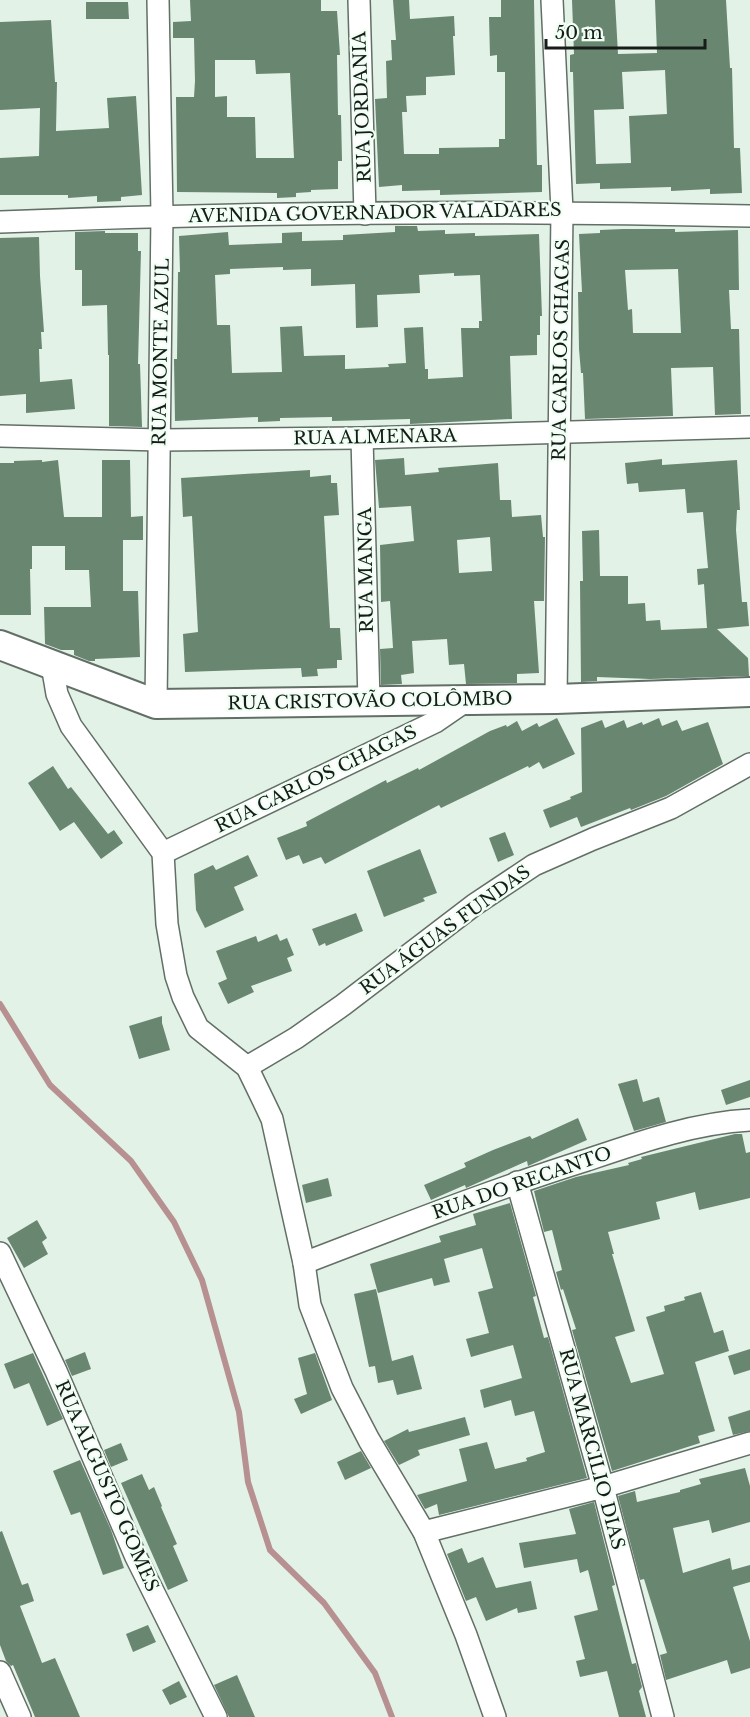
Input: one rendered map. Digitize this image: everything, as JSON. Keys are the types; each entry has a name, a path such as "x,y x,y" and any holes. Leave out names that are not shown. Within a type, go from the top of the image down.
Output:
{"street":[{"name":"RUA MONTE AZUL","path":"156,704 162,215 158,0"},
{"name":"RUA JORDANIA","path":"359,0 365,214"},
{"name":"RUA CARLOS CHAGAS","path":"552,0 562,211 556,699"},
{"name":"AVENIDA GOVERNADOR VALADARES","path":"0,222 162,215 562,211 750,216"},
{"name":"RUA ALMENARA","path":"0,435 160,440 362,438 750,427"},
{"name":"RUA MANGA","path":"362,438 369,701"},
{"name":"RUA CRISTOVÃO COLÔMBO","path":"0,645 156,704 556,699 750,692"},
{"path":"52,665 57,694 71,726 163,853 167,924 176,976 183,997 198,1028 247,1067 272,1119 304,1263 310,1305 342,1388 369,1440 424,1532 466,1635 495,1717"},
{"name":"RUA CARLOS CHAGAS","path":"163,853 435,722 467,700"},
{"name":"RUA ÁGUAS FUNDAS","path":"247,1067 296,1038 343,1005 474,905 534,865 671,808 750,764"},
{"name":"RUA DO RECANTO","path":"304,1263 517,1182 686,1129 748,1124"},
{"name":"RUA MARCILIO DIAS","path":"517,1182 603,1487 663,1717"},
{"name":"RUA ALGUSTO GOMES","path":"0,1253 56,1371 136,1557 216,1717"},
{"path":"424,1532 603,1487 750,1443"},
{"path":"0,1672 20,1717"}],"building":[{"path":"190,0 321,0 321,11 337,11 340,55 337,55 338,115 341,115 342,161 338,161 338,189 311,190 311,192 296,193 296,197 277,198 277,193 177,192 176,97 194,97 194,38 173,38 173,22 191,21","holes":["215,60 255,60 256,74 290,73 294,158 256,158 255,117 227,117 227,96 215,97"]},
{"path":"393,0 409,0 410,19 454,16 455,75 426,77 426,95 406,96 407,112 402,112 404,154 439,154 439,148 499,147 499,139 505,139 505,72 497,72 497,55 490,56 489,17 501,17 501,0 534,0 537,165 542,165 542,192 440,195 440,190 402,191 402,185 379,187 375,99 387,98 386,61 392,60 391,40 396,40"},
{"path":"572,0 615,0 618,54 657,53 655,0 726,0 730,68 732,68 734,148 740,148 742,193 710,194 710,189 671,191 671,187 600,189 600,183 576,184 573,72 570,72 570,55 574,54","holes":["665,70 667,114 629,116 631,163 596,164 594,110 624,109 622,72"]},
{"path":"86,2 128,2 129,19 86,19"},
{"path":"51,20 55,82 57,82 56,131 109,128 107,98 136,96 142,195 121,197 121,201 97,202 97,196 68,198 68,195 0,195 0,158 39,156 40,108 0,110 0,22"},
{"path":"395,226 417,226 418,231 445,230 445,234 475,233 475,236 539,234 542,316 540,316 540,335 537,335 537,355 510,356 512,419 410,424 410,419 332,421 332,417 280,418 280,421 258,422 258,417 175,421 174,359 177,359 179,236 228,232 229,245 282,243 282,233 302,232 302,241 343,240 343,235 395,232","holes":["283,267 283,270 311,269 311,286 355,284 356,328 378,327 377,295 420,293 419,275 454,273 454,276 480,275 482,321 479,321 479,328 461,328 463,377 428,379 428,369 425,369 423,327 404,328 406,363 388,364 389,367 345,369 345,355 304,356 302,326 280,327 282,372 232,373 230,325 217,325 215,275 230,274 230,269"]},
{"path":"675,229 675,232 738,230 739,290 729,290 731,329 739,329 741,414 715,415 713,367 671,368 673,416 585,419 583,373 581,373 579,349 578,292 582,292 579,234 600,233 600,230","holes":["678,269 681,333 633,333 632,309 628,310 625,270"]},
{"path":"105,231 105,233 138,233 138,251 141,251 138,364 140,364 142,427 109,426 107,305 82,306 82,270 75,270 75,232"},
{"path":"39,237 44,332 41,332 42,349 39,349 40,382 72,379 75,409 26,413 26,394 0,396 0,238"},
{"path":"404,458 405,475 439,472 438,468 498,463 500,500 511,500 512,517 541,515 543,537 545,537 544,601 534,601 539,673 517,674 517,683 466,684 464,664 449,665 447,639 412,641 414,673 401,675 402,684 381,685 380,649 393,648 390,601 381,602 380,545 414,541 411,506 379,508 375,460","holes":["490,537 492,571 459,573 457,540"]},
{"path":"662,459 662,465 737,460 740,510 737,510 736,530 742,602 747,602 749,626 717,629 748,658 749,676 650,679 597,677 597,681 581,682 582,531 599,530 600,576 628,576 628,604 645,603 646,621 660,620 661,630 707,628 704,584 698,585 697,569 708,568 703,512 687,513 685,489 639,492 638,483 627,484 625,463"},
{"path":"42,460 42,462 58,460 64,517 102,517 102,460 130,460 131,517 143,516 143,540 123,540 123,591 138,591 140,657 89,661 74,655 74,650 61,650 45,644 44,607 91,607 89,570 65,570 65,546 32,546 31,615 0,615 0,463"},
{"path":"310,470 310,477 331,475 331,483 337,483 339,515 324,516 330,628 340,628 342,660 337,660 337,668 317,669 318,676 302,677 301,668 185,672 183,634 198,632 192,516 183,517 181,478"},
{"path":"557,718 575,754 543,769 539,762 529,768 528,766 441,808 439,805 325,864 321,857 303,864 299,855 286,860 277,838 307,826 306,822 342,803 386,780 387,783 418,768 419,770 490,731 506,725 507,727 517,721 522,731 537,723 539,727"},
{"path":"659,718 662,726 677,720 682,731 708,722 723,764 666,796 631,810 630,808 581,827 577,817 550,828 543,810 582,792 581,728 602,720 605,728 624,720 627,728 642,722 643,725"},
{"path":"53,766 68,789 71,787 108,834 114,830 123,843 101,859 74,822 60,831 28,783"},
{"path":"505,832 514,855 498,862 489,838"},
{"path":"420,849 437,893 423,898 425,901 384,917 367,871"},
{"path":"248,855 258,876 234,887 244,910 205,928 196,910 194,874 213,865 216,870"},
{"path":"356,913 363,931 326,946 325,943 319,946 312,929"},
{"path":"277,934 280,941 287,938 294,955 287,958 292,971 251,986 254,992 228,1004 218,983 227,979 216,951 256,936 258,942"},
{"path":"162,1016 170,1050 139,1059 129,1026"},
{"path":"637,1079 643,1102 659,1097 666,1122 634,1131 618,1084"},
{"path":"750,1080 750,1097 726,1105 721,1090"},
{"path":"578,1118 587,1140 528,1166 527,1161 466,1188 465,1185 431,1200 424,1185 466,1167 464,1163 493,1150 530,1136 532,1139"},
{"path":"742,1134 746,1153 750,1152 750,1198 699,1210 695,1192 656,1202 660,1219 608,1232 614,1254 612,1254 635,1331 615,1337 631,1383 664,1374 646,1317 665,1311 664,1306 685,1300 684,1297 701,1292 714,1333 723,1330 729,1351 695,1362 715,1431 698,1436 700,1443 612,1471 572,1330 576,1329 556,1272 562,1270 552,1230 544,1232 534,1191 576,1177 629,1165 628,1163 642,1159 641,1157"},
{"path":"328,1178 332,1196 306,1203 302,1185"},
{"path":"510,1203 536,1296 533,1297 544,1338 548,1337 587,1478 439,1515 437,1504 425,1509 417,1495 467,1481 459,1449 487,1442 495,1469 527,1461 526,1458 545,1452 534,1411 515,1416 511,1400 484,1408 480,1390 522,1378 513,1345 471,1357 466,1339 489,1333 478,1292 493,1288 482,1248 444,1259 450,1282 434,1286 432,1278 378,1293 370,1264 441,1242 439,1236 476,1225 473,1214"},
{"path":"37,1220 47,1238 42,1242 48,1254 24,1268 7,1238"},
{"path":"376,1289 392,1361 413,1355 422,1389 397,1395 393,1380 378,1383 375,1366 369,1367 354,1294"},
{"path":"750,1349 750,1370 734,1375 728,1356"},
{"path":"85,1352 91,1369 72,1376 65,1360"},
{"path":"33,1353 63,1419 47,1426 29,1383 14,1389 4,1364"},
{"path":"315,1353 332,1400 301,1414 294,1399 307,1394 298,1358"},
{"path":"750,1410 750,1431 733,1435 728,1417"},
{"path":"465,1417 470,1435 418,1450 420,1455 399,1465 384,1441 408,1429 409,1432"},
{"path":"121,1443 128,1460 111,1467 104,1450"},
{"path":"361,1451 371,1468 345,1480 337,1462"},
{"path":"80,1460 111,1530 124,1568 103,1575 80,1512 71,1515 53,1471"},
{"path":"745,1468 750,1486 750,1522 712,1533 709,1520 673,1528 683,1573 730,1558 732,1570 750,1565 750,1582 733,1587 750,1641 750,1668 731,1674 727,1660 666,1680 660,1655 667,1653 644,1579 640,1580 618,1496 635,1491 637,1502 680,1492 680,1490 701,1484 699,1479"},
{"path":"142,1474 149,1490 154,1487 177,1544 173,1546 188,1581 168,1590 121,1483"},
{"path":"594,1502 632,1664 636,1663 642,1687 639,1691 646,1717 619,1717 607,1671 580,1677 576,1661 585,1659 574,1616 598,1610 588,1570 580,1573 577,1559 524,1568 519,1543 576,1534 569,1509"},
{"path":"2,1531 22,1585 28,1583 34,1601 20,1606 42,1663 55,1658 80,1717 35,1717 13,1665 11,1666 6,1661 0,1645 0,1532"},
{"path":"462,1548 468,1563 483,1557 496,1588 531,1581 537,1609 518,1613 517,1608 486,1621 476,1597 466,1601 447,1554"},
{"path":"148,1625 156,1642 133,1652 126,1634"},
{"path":"237,1675 255,1717 229,1717 214,1685"},
{"path":"179,1681 187,1697 170,1705 162,1690"}],"waterway":[{"path":"0,1004 50,1085 131,1161 174,1222 202,1280 239,1412 248,1482 270,1550 324,1603 375,1673 392,1717"}]}
